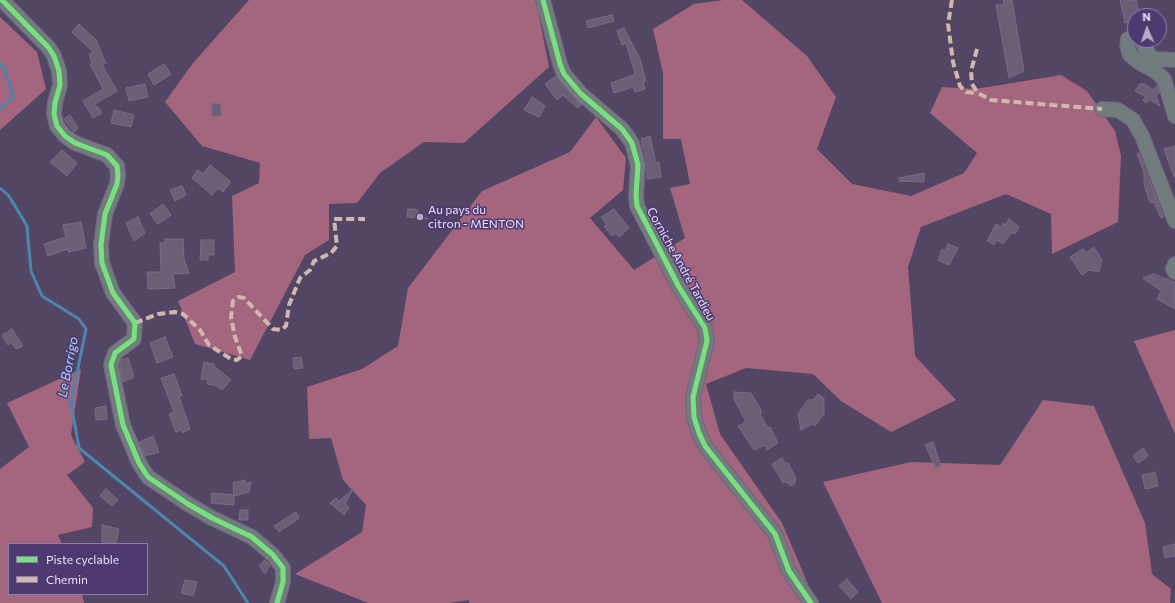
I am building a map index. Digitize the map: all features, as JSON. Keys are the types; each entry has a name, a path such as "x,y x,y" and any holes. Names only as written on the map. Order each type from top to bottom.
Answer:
{"street":[{"path":"2,0 49,48 54,56 59,78 54,114 57,126 70,140 107,156 117,166 117,184 105,214 101,245 102,263 113,293 135,323 134,339 115,353 111,365 123,425 138,463 148,477 188,504 212,518 252,537 273,554 283,568 283,582 277,603"},
{"name":"Corniche André Tardieu","path":"543,0 564,74 580,94 622,129 632,143 638,165 636,195 637,206 679,287 705,328 707,341 693,397 694,416 699,433 705,446 775,534 788,571 811,603"},
{"path":"1128,48 1130,54 1140,63 1155,71 1164,79 1175,116"},
{"path":"1146,48 1150,56 1155,59 1175,60"},
{"path":"1102,109 1118,110 1133,120 1142,136 1175,220"},
{"path":"1175,264 1173,269 1175,272"}],"shaded area":[{"path":"249,0 536,0 549,67 464,143 424,142 380,173 357,203 329,204 329,240 305,255 250,360 195,344 178,301 235,272 232,196 259,183 260,163 202,146 165,102 193,63"},
{"path":"723,0 742,0 807,56 836,97 817,149 852,184 911,196 964,173 977,153 930,113 942,87 976,89 1061,75 1087,91 1115,131 1121,156 1118,222 1052,254 1051,214 1006,194 921,227 908,267 915,356 956,400 891,432 841,401 813,374 746,368 706,384 720,434 782,523 816,603 469,603 469,600 449,603 368,603 295,574 362,532 366,505 343,480 331,438 309,439 307,387 362,369 398,346 408,288 482,191 570,152 596,117 626,158 623,190 590,218 634,270 685,238 670,188 690,184 681,139 663,139 663,73 653,29 694,4"},
{"path":"0,17 37,52 46,89 0,130"},
{"path":"1175,330 1175,434 1134,341"},
{"path":"81,369 71,435 85,462 67,475 93,508 92,527 58,535 62,543 8,543 8,595 82,595 84,603 0,603 0,469 29,447 7,403"},
{"path":"1043,400 1094,406 1145,523 1152,574 1171,589 1170,603 882,603 823,482 911,462 1000,465"}],"building":[{"path":"1004,0 1012,0 1024,71 1009,78 996,5 1003,5"},
{"path":"1120,0 1136,0 1138,8 1127,8 1127,22 1125,23"},
{"path":"612,15 614,21 588,28 586,21"},
{"path":"79,24 96,40 106,64 102,60 104,68 117,91 93,105 98,107 102,113 93,118 83,101 103,89 90,64 92,63 89,54 93,52 72,32"},
{"path":"624,28 640,59 646,81 643,82 645,89 635,92 633,87 614,93 611,83 634,75 635,73 626,43 622,45 617,31"},
{"path":"164,64 171,74 154,85 148,74"},
{"path":"556,76 581,105 578,108 563,95 557,100 545,84"},
{"path":"145,84 148,97 129,101 126,88"},
{"path":"1140,84 1145,84 1153,90 1157,85 1159,93 1156,96 1160,106 1150,100 1146,103 1143,100 1146,97 1135,91"},
{"path":"532,97 545,106 539,117 524,110"},
{"path":"212,103 221,104 221,116 212,116"},
{"path":"114,110 134,115 131,127 111,123"},
{"path":"70,115 78,128 74,132 64,119"},
{"path":"650,136 656,163 659,162 661,177 647,179 647,167 641,139"},
{"path":"1175,146 1175,177 1174,177 1164,149"},
{"path":"62,150 77,163 67,176 50,162"},
{"path":"1139,153 1164,217 1161,218 1154,202 1150,203 1144,184 1144,173 1137,154"},
{"path":"210,165 231,182 223,192 218,188 212,195 192,178 198,170 203,174"},
{"path":"924,173 924,182 899,181 899,178"},
{"path":"182,186 186,195 175,201 170,190"},
{"path":"163,204 171,215 158,224 150,214"},
{"path":"408,209 415,209 428,219 407,217"},
{"path":"614,209 629,228 619,237 616,233 612,236 604,226 607,225 601,217"},
{"path":"138,217 145,233 134,241 126,223"},
{"path":"1009,219 1019,227 1015,234 1012,232 1003,244 997,240 994,245 987,241 996,224 1001,227 1003,223 1006,225"},
{"path":"81,222 86,248 68,252 68,249 48,256 44,244 66,237 63,225"},
{"path":"165,239 183,239 184,259 189,273 173,274 175,288 148,289 147,272 161,272 160,243 165,243"},
{"path":"201,240 214,240 214,255 208,255 208,260 200,260"},
{"path":"948,244 958,248 949,265 938,260 942,249 945,251"},
{"path":"1094,247 1102,260 1099,272 1089,270 1082,275 1070,257 1083,249 1086,253"},
{"path":"1153,274 1175,282 1175,309 1157,299 1161,291 1143,278"},
{"path":"12,329 23,346 16,349 11,343 8,345 2,335"},
{"path":"165,337 173,357 157,363 150,343"},
{"path":"301,357 303,368 294,369 293,358"},
{"path":"128,358 134,377 123,382 120,366 121,360"},
{"path":"204,362 214,364 214,366 231,380 222,390 214,385 207,384 208,380 201,379"},
{"path":"174,374 182,396 179,396 190,429 182,433 181,430 176,432 169,414 174,412 161,378"},
{"path":"734,392 751,393 762,412 760,414 768,428 770,427 778,443 767,450 765,445 754,450 738,426 746,422 734,399"},
{"path":"818,394 824,398 824,414 815,426 813,424 801,430 798,414 808,400 813,400"},
{"path":"106,406 107,419 96,420 95,408"},
{"path":"153,436 159,452 145,456 139,442"},
{"path":"933,442 941,466 936,468 925,445"},
{"path":"1143,448 1148,456 1138,463 1133,456"},
{"path":"782,458 786,464 788,463 796,478 795,483 791,486 786,482 783,483 772,464"},
{"path":"1155,472 1158,486 1145,489 1142,475"},
{"path":"245,480 246,484 251,482 249,492 234,496 233,483"},
{"path":"106,489 118,500 112,506 100,496"},
{"path":"353,489 345,504 349,507 344,515 330,503 336,498 339,501"},
{"path":"212,493 234,495 234,505 211,503"},
{"path":"240,510 248,510 248,520 239,520"},
{"path":"296,512 299,518 279,532 274,526"},
{"path":"102,525 119,529 116,543 102,542"},
{"path":"1175,544 1175,556 1165,558 1163,547"},
{"path":"265,560 270,565 265,574 259,566"},
{"path":"847,579 858,592 851,599 839,586"},
{"path":"185,580 197,582 193,596 181,593"}],"waterway":[{"name":"Le Borrigo","path":"0,64 4,67 13,97 0,109"},
{"name":"Le Borrigo","path":"0,188 9,196 27,226 31,271 42,296 79,319 86,329 71,403 79,448 224,566 248,603"}],"marked path":[{"path":"952,0 948,24 953,62 960,86 966,92 978,93"},
{"path":"977,49 971,71 972,84 978,93 991,100 1102,109"},
{"path":"135,323 158,314 175,312 183,314 200,330 209,345 231,359 237,360 242,356 235,337 231,317 233,301 238,297 244,298 273,329 281,330 286,326 289,305 300,278 310,270 314,261 331,253 337,246 334,219 365,219"}],"cycle path":[{"path":"2,0 49,48 54,56 59,71 60,85 55,103 54,114 57,126 65,136 75,143 107,155 117,166 117,184 105,214 101,245 102,263 113,293 135,323 134,339 115,353 111,365 123,425 139,463 148,477 212,518 252,537 273,555 283,568 283,582 277,603"},
{"path":"543,0 564,74 580,93 622,129 632,143 638,165 636,195 637,206 679,287 705,328 707,341 693,397 694,417 699,433 705,446 775,534 789,571 811,603"}],"place":[{"name":"Au pays du citron - MENTON","path":"420,217"}]}
